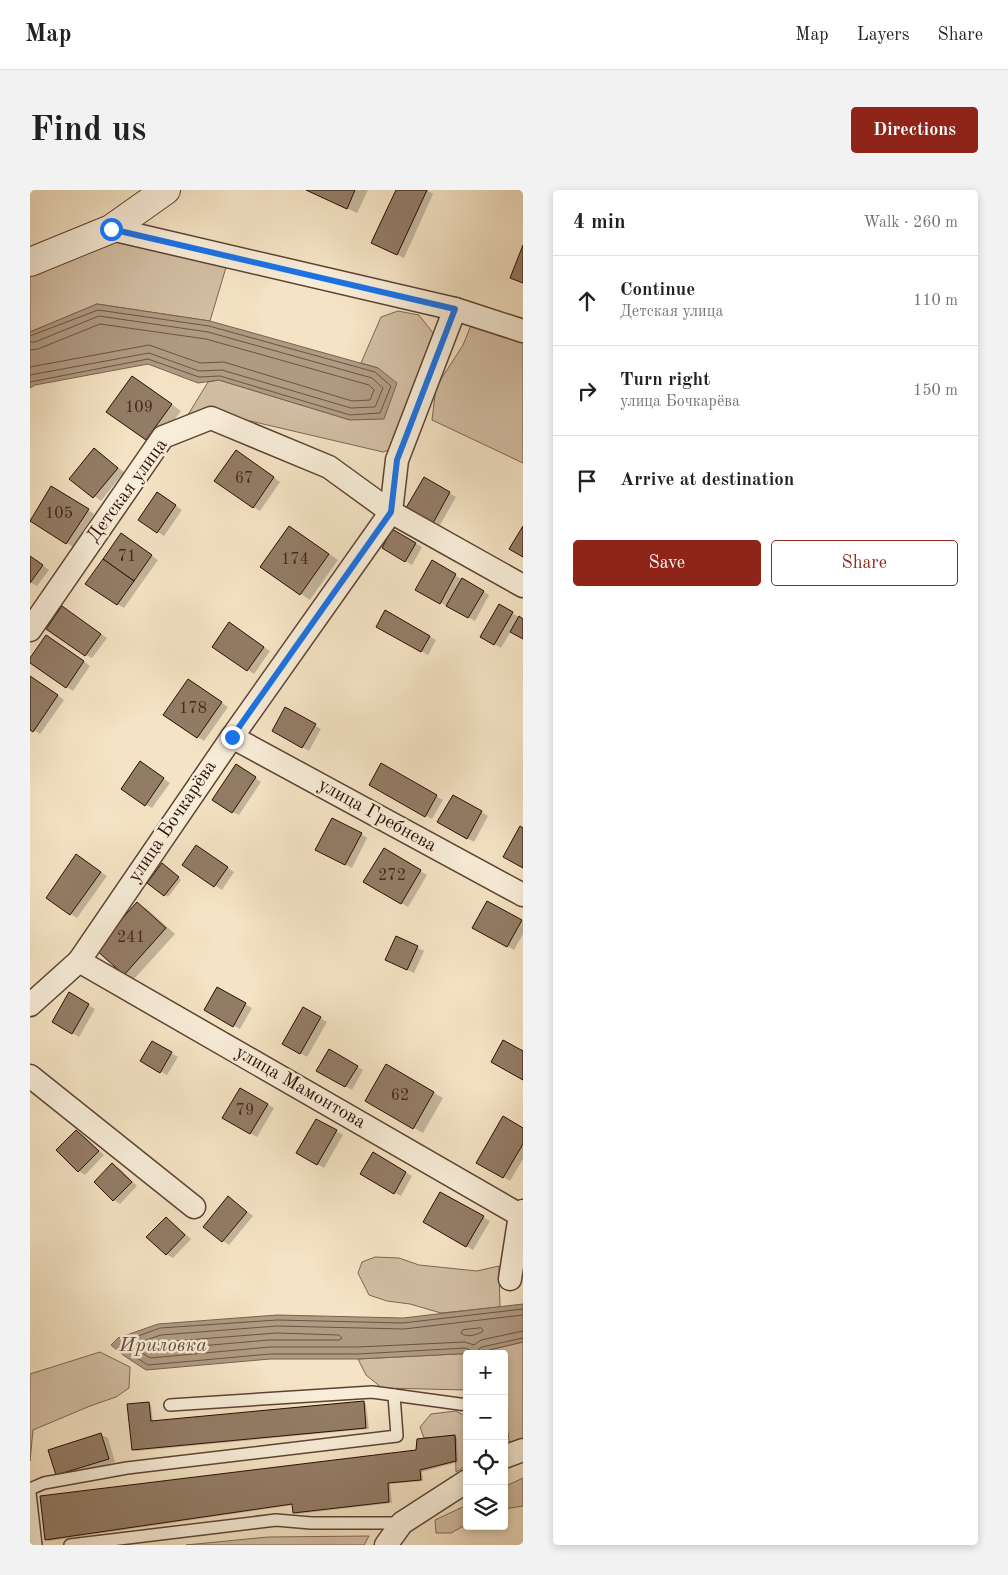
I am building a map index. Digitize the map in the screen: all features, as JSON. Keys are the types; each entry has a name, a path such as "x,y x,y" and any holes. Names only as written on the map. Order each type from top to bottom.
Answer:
{"street":[{"path":"30,262 111,229 166,190"},
{"path":"111,229 455,309 523,331"},
{"name":"улица Бочкарёва","path":"30,1005 79,961 232,737 391,512 397,460 455,309"},
{"name":"Детская улица","path":"30,630 162,437 211,418 329,467 391,512 523,586"},
{"name":"улица Гребнева","path":"232,737 523,896"},
{"name":"улица Мамонтова","path":"79,961 522,1213"},
{"path":"30,1076 194,1208"},
{"path":"510,1279 522,1213"},
{"path":"508,1456 523,1450"},
{"path":"386,1545 402,1523 463,1484"}],"lane":[{"path":"170,1405 372,1392 463,1404"},
{"path":"36,1545 30,1491 44,1483 127,1468 397,1436 394,1395"},
{"path":"70,1545 276,1520 311,1523 402,1523"}],"shaded area":[{"path":"116,237 227,264 210,321 97,304 30,332 30,272"},
{"path":"398,311 419,315 437,338 395,448 383,452 216,413 186,418 208,382 219,380 350,420 378,368 361,363 381,317"},
{"path":"472,323 523,340 523,463 432,420 436,387 463,345"},
{"path":"375,1257 399,1258 419,1265 477,1271 499,1266 500,1307 441,1313 369,1295 358,1273 362,1262"},
{"path":"523,1342 523,1440 510,1446 508,1433 508,1350 490,1350"},
{"path":"100,1352 130,1367 129,1388 116,1397 33,1430 30,1461 30,1374"},
{"path":"463,1354 463,1390 382,1388 366,1375 358,1359"},
{"path":"456,1411 463,1415 463,1468 456,1472 455,1436 424,1438 420,1427 431,1414"},
{"path":"523,1478 523,1506 508,1508 508,1485"},
{"path":"463,1507 463,1526 451,1533 436,1533 435,1520"},
{"path":"369,1536 364,1545 186,1545 268,1537"}],"water":[{"path":"97,304 210,321 378,368 397,383 384,419 350,420 219,380 198,383 148,364 35,385 30,388 30,332"},
{"name":"Ириловка","path":"523,1304 523,1342 490,1350 463,1350 463,1354 358,1359 270,1359 146,1370 111,1345 118,1338 158,1324 277,1315 403,1318"}],"building":[{"path":"306,190 355,190 347,209"},
{"path":"396,190 427,190 397,255 371,243"},
{"path":"523,245 523,283 510,278"},
{"path":"132,376 172,404 146,440 106,412"},
{"path":"94,448 118,468 93,498 69,479"},
{"path":"236,450 274,477 253,508 214,481"},
{"path":"424,477 450,492 433,523 406,508"},
{"path":"51,486 89,509 66,544 30,521"},
{"path":"157,492 176,505 157,533 138,520"},
{"path":"289,526 329,554 300,595 260,567"},
{"path":"523,526 523,557 509,549"},
{"path":"392,529 416,543 405,562 382,548"},
{"path":"121,533 152,555 134,581 103,559"},
{"path":"30,556 43,565 30,583"},
{"path":"103,559 134,581 117,605 85,584"},
{"path":"432,560 456,574 440,604 415,590"},
{"path":"462,578 484,591 468,618 446,606"},
{"path":"499,604 513,612 494,645 480,637"},
{"path":"62,606 101,634 85,656 46,629"},
{"path":"385,610 430,636 421,652 376,627"},
{"path":"519,616 523,619 523,639 510,632"},
{"path":"229,622 264,647 247,671 212,647"},
{"path":"46,635 84,661 66,688 30,663 30,658"},
{"path":"30,676 58,695 33,732 30,730"},
{"path":"188,679 222,702 197,738 163,715"},
{"path":"285,707 316,724 302,748 272,731"},
{"path":"140,761 164,778 145,806 121,789"},
{"path":"381,763 437,795 425,817 369,785"},
{"path":"236,764 256,777 232,813 212,800"},
{"path":"453,795 482,811 467,839 437,822"},
{"path":"332,818 362,833 345,865 315,850"},
{"path":"520,826 523,828 523,868 503,857"},
{"path":"196,845 228,867 214,887 182,865"},
{"path":"384,848 421,870 401,904 363,882"},
{"path":"76,854 101,872 70,915 46,898"},
{"path":"162,863 179,877 164,896 147,883"},
{"path":"487,901 522,920 507,947 472,928"},
{"path":"137,902 166,928 124,975 95,949"},
{"path":"396,936 418,946 407,970 385,960"},
{"path":"217,987 246,1003 233,1027 204,1010"},
{"path":"69,992 89,1004 72,1034 52,1022"},
{"path":"303,1007 321,1017 300,1054 282,1044"},
{"path":"503,1040 523,1051 523,1080 491,1062"},
{"path":"152,1041 172,1052 160,1073 140,1061"},
{"path":"329,1049 358,1066 345,1087 316,1071"},
{"path":"386,1064 434,1092 413,1129 365,1101"},
{"path":"240,1088 268,1104 250,1134 222,1118"},
{"path":"503,1116 523,1128 523,1144 503,1178 476,1163"},
{"path":"316,1119 337,1130 317,1165 296,1153"},
{"path":"76,1130 99,1151 78,1172 56,1150"},
{"path":"373,1152 406,1172 394,1194 360,1174"},
{"path":"112,1163 132,1182 113,1201 94,1182"},
{"path":"440,1192 484,1216 466,1247 423,1222"},
{"path":"228,1196 247,1212 222,1242 203,1227"},
{"path":"166,1217 185,1235 166,1255 146,1237"},
{"path":"364,1401 366,1428 132,1450 127,1404 149,1402 151,1421"},
{"path":"101,1433 109,1459 56,1475 48,1450"},
{"path":"455,1435 456,1461 420,1470 421,1480 388,1483 389,1502 293,1513 292,1504 45,1540 40,1496 416,1450 417,1439"}],"route":[{"path":"111,229 455,309 397,460 391,512 232,737"}]}
